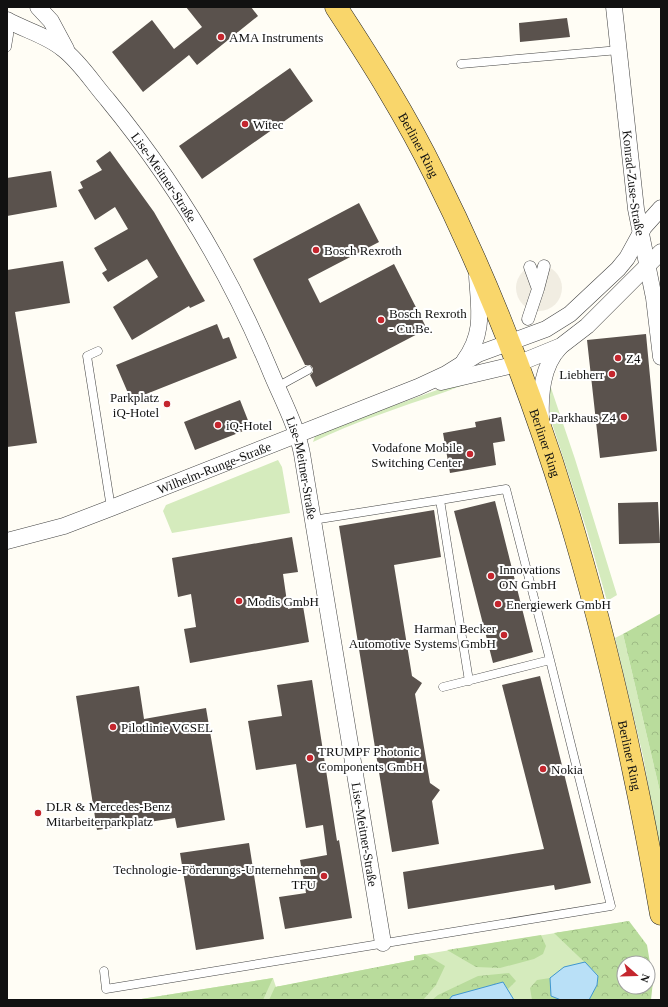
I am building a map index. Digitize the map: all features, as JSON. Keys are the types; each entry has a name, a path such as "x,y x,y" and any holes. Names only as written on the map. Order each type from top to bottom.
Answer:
{"main road":[{"name":"Berliner Ring","path":"336,7 384,81 415,136 449,202 509,343 542,433 574,526 606,646 636,778 661,914"}],"street":[{"name":"Konrad-Zuse-Straße","path":"614,7 636,209 654,298 661,357"},
{"name":"Lise-Meitner-Straße","path":"38,8 51,21 67,52 138,139 187,209 232,287 277,387 296,435 303,458 383,943"},
{"name":"Lise-Meitner-Straße","path":"8,18 51,41 67,52"},
{"name":"Wilhelm-Runge-Straße","path":"7,541 64,526 418,387 478,354 552,326 577,309 618,269 627,258 640,234 661,208"},
{"path":"542,433 542,386 548,365 561,346 584,328 661,252"},
{"name":"Wilhelm-Runge-Straße","path":"461,364 472,349 479,331 476,263"},
{"path":"528,319 544,266"},
{"path":"530,267 538,289"},
{"name":"Wilhelm-Runge-Straße","path":"418,387 517,364 561,346"}],"lane":[{"path":"7,48 9,35 8,18"},
{"path":"461,64 619,50"},
{"path":"98,352 87,356 111,508"},
{"path":"277,387 308,370"},
{"path":"104,971 106,989 611,906 506,489 313,520"},
{"path":"440,500 469,681"},
{"path":"443,687 550,660"}],"green space":[{"path":"492,374 492,379 480,380 395,409 361,421 313,442 315,436 329,429 468,379"},
{"path":"550,385 575,459 617,595 607,601 587,531 550,417"},
{"path":"278,460 282,467 290,513 172,533 163,511 166,505"},
{"path":"661,613 661,796 623,634"},
{"path":"623,634 661,796 661,857 643,756 615,638"},
{"path":"629,921 633,955 616,955 616,995 633,995 639,1000 135,1000 273,978 276,987 414,960 414,956"},
{"path":"629,921 647,945 649,955 616,955 616,995 652,995 651,1000 589,1000 597,985 598,975 554,933"},
{"path":"541,935 546,946 543,954 534,959 500,968 476,967 447,950"},
{"path":"425,954 445,966 436,985 423,1000 269,1000 275,987 414,960 414,956"},
{"path":"509,973 516,981 508,989 503,982 453,996 449,1000 432,1000 438,995 478,976"},
{"path":"273,978 263,1000 135,1000"},
{"path":"550,978 551,996 561,1000 532,1000 530,988 537,980"}],"shaded area":[{"path":"539,265 552,269 558,275 562,288 558,301 552,307 539,311 526,307 520,301 516,288 520,275 526,269"}],"water":[{"path":"585,962 598,976 597,985 589,1000 561,1000 551,996 550,978 564,967"},
{"path":"503,982 514,1000 449,1000 452,996"}],"building":[{"path":"186,7 251,7 258,16 197,65 189,55 143,92 112,52 152,20 174,49 202,27"},
{"path":"567,18 570,37 520,42 519,23"},
{"name":"Witec","path":"290,68 313,101 202,179 179,146"},
{"path":"110,151 154,212 205,301 190,308 189,306 132,340 113,307 158,277 147,259 108,282 102,273 107,270 94,248 128,229 115,207 95,220 78,190 83,188 80,182 102,170 96,161"},
{"path":"51,171 57,207 7,216 7,178"},
{"path":"359,203 379,242 308,279 320,303 394,264 427,329 316,387 310,375 313,372 313,368 310,365 305,365 253,259"},
{"path":"63,261 70,303 15,312 37,443 7,447 7,270"},
{"path":"217,324 223,339 229,337 237,358 131,400 116,365"},
{"name":"Parkhaus Z4","path":"646,334 657,451 600,458 587,340"},
{"name":"iQ-Hotel","path":"240,400 251,428 195,450 184,422"},
{"name":"Vodafone Mobile Switching Center","path":"501,417 505,441 493,443 496,465 450,473 443,433 476,427 475,422"},
{"path":"495,501 533,652 493,663 454,511"},
{"path":"658,502 660,543 619,544 618,503"},
{"path":"434,510 441,557 394,565 412,676 422,683 415,694 430,783 440,790 432,801 439,844 392,852 339,526"},
{"name":"Modis GmbH","path":"292,537 298,572 283,574 288,609 303,606 309,642 190,663 184,629 196,627 191,594 178,597 172,558"},
{"name":"Nokia","path":"540,676 591,883 555,890 554,885 408,909 403,872 544,849 502,685"},
{"path":"312,680 337,841 339,840 352,918 285,929 279,897 306,893 300,860 327,855 323,825 306,828 296,764 256,770 248,721 282,716 277,685"},
{"path":"139,686 144,719 206,708 225,820 177,828 175,818 97,830 76,696"},
{"path":"249,843 264,939 196,950 180,853"}],"place":[{"name":"AMA Instruments","path":"221,37"},
{"name":"Witec","path":"245,124"},
{"name":"Bosch Rexroth","path":"316,250"},
{"name":"Bosch Rexroth - Cu.Be.","path":"381,320"},
{"name":"Z4","path":"618,358"},
{"name":"Liebherr","path":"612,374"},
{"name":"Parkplatz iQ-Hotel","path":"167,404"},
{"name":"Parkhaus Z4","path":"624,417"},
{"name":"iQ-Hotel","path":"218,425"},
{"name":"Vodafone Mobile Switching Center","path":"470,454"},
{"name":"Innovations ON GmbH","path":"491,576"},
{"name":"Modis GmbH","path":"239,601"},
{"name":"Energiewerk GmbH","path":"498,604"},
{"name":"Harman Becker Automotive Systems GmbH","path":"504,635"},
{"name":"Pilotlinie VCSEL","path":"113,727"},
{"name":"TRUMPF Photonic Components GmbH","path":"310,758"},
{"name":"Nokia","path":"543,769"},
{"name":"DLR & Mercedes-Benz Mitarbeiterparkplatz","path":"38,813"},
{"name":"Technologie-Förderungs-Unternehmen TFU","path":"324,876"}]}
